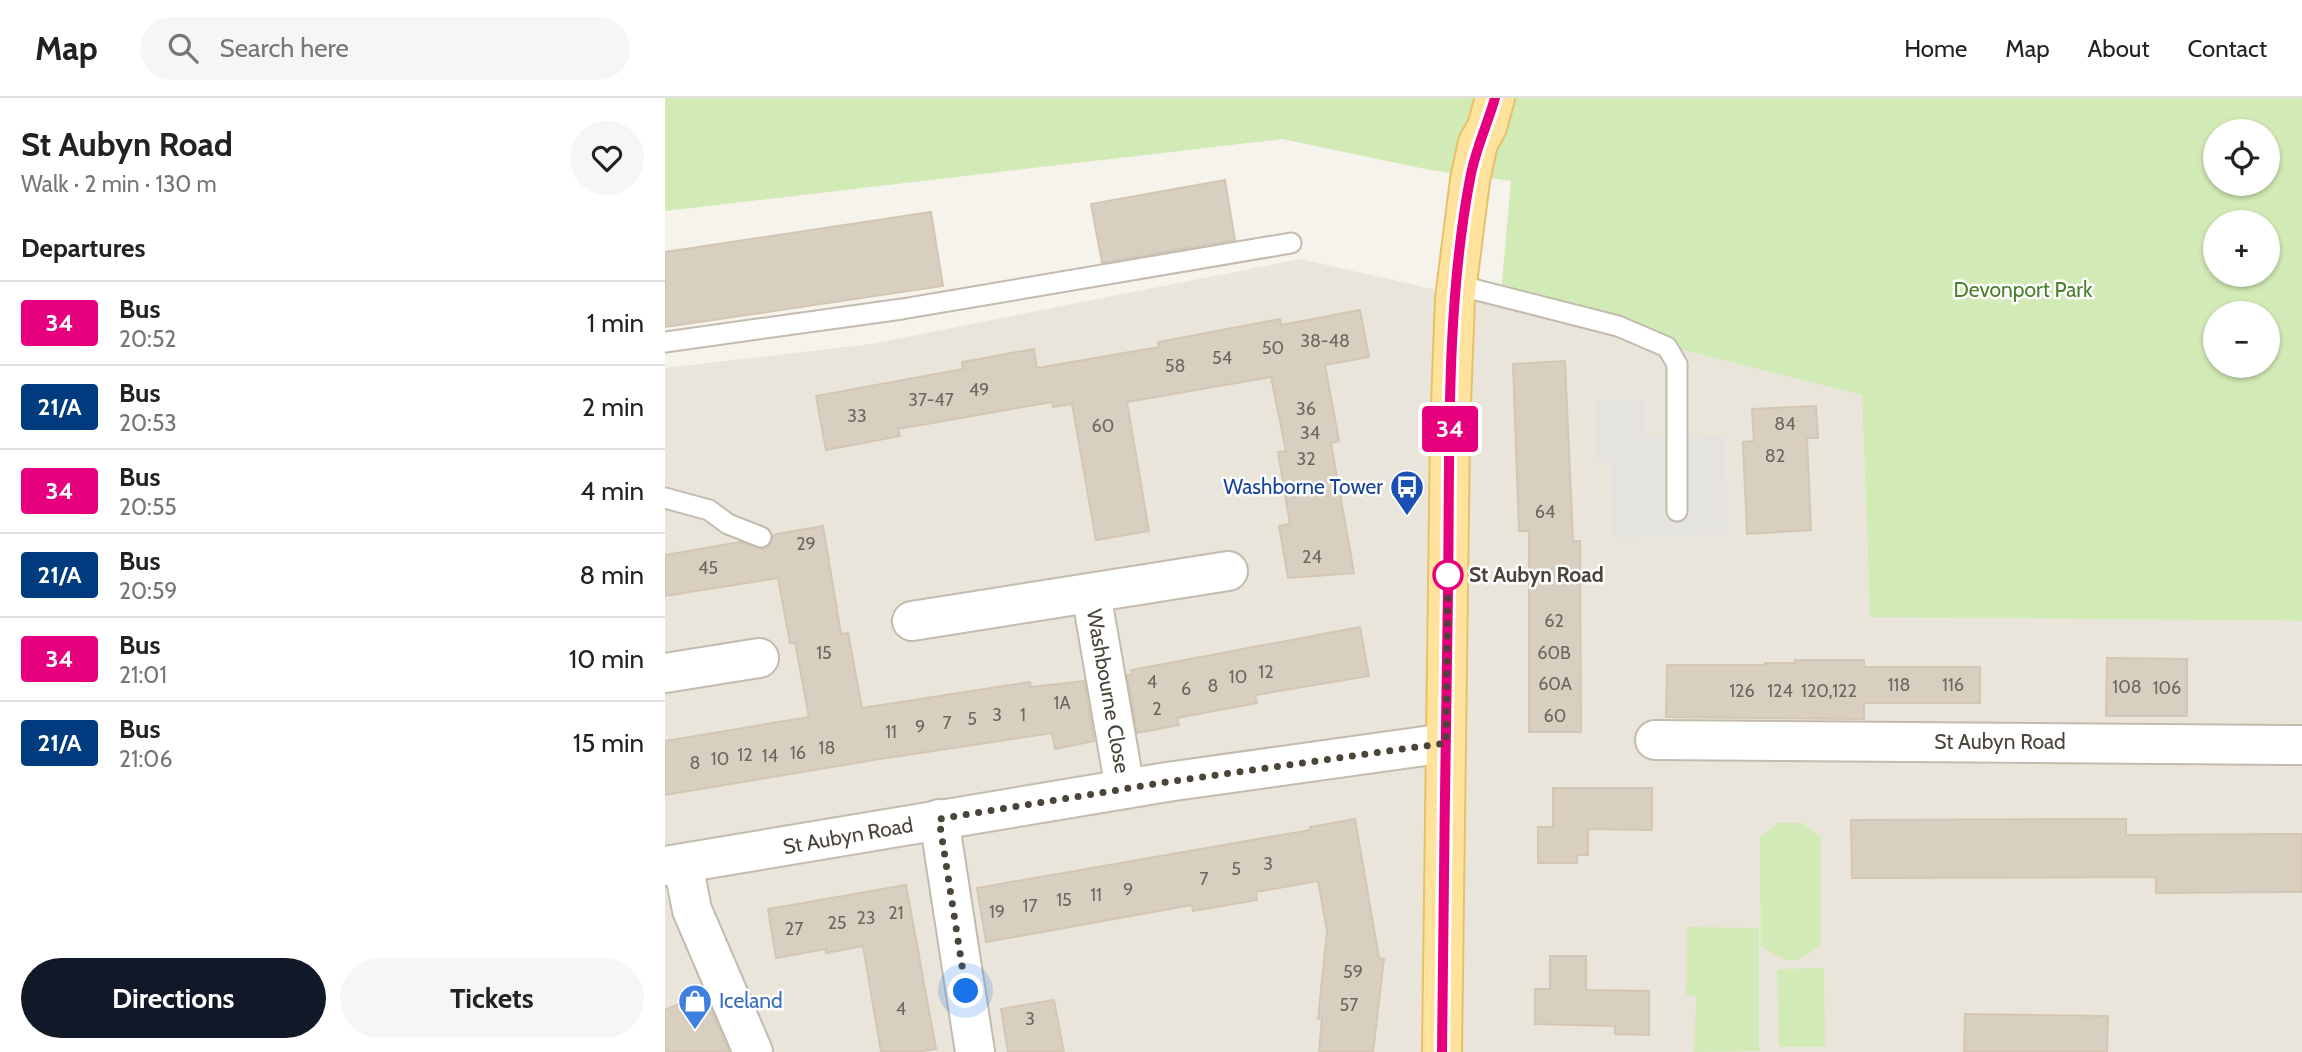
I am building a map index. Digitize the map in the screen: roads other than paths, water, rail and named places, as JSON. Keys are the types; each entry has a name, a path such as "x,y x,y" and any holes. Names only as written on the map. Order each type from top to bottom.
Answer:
{"main road":[{"path":"1442,1052 1450,430 1457,285 1470,180 1478,143 1487,127 1495,98"}],"street":[{"name":"Washbourne Close","path":"912,621 1228,571"},
{"name":"Washbourne Close","path":"1091,593 1125,789"},
{"path":"665,673 759,658"},
{"name":"St Aubyn Road","path":"1655,740 2302,745"},
{"name":"St Aubyn Road","path":"674,865 1125,789 1446,743"},
{"path":"939,819 975,1052"},
{"path":"674,865 753,1052"}],"lane":[{"path":"665,342 902,309 1291,243"},
{"path":"1457,285 1618,326 1667,347 1677,364 1677,511"},
{"path":"665,498 709,510 727,524 761,537"}],"place":[{"name":"Washborne Tower","path":"1407,517"},
{"name":"St Aubyn Road","path":"1448,575"},
{"name":"Iceland","path":"695,1031"}],"park label":[{"name":"Devonport Park","path":"2023,290"}]}
